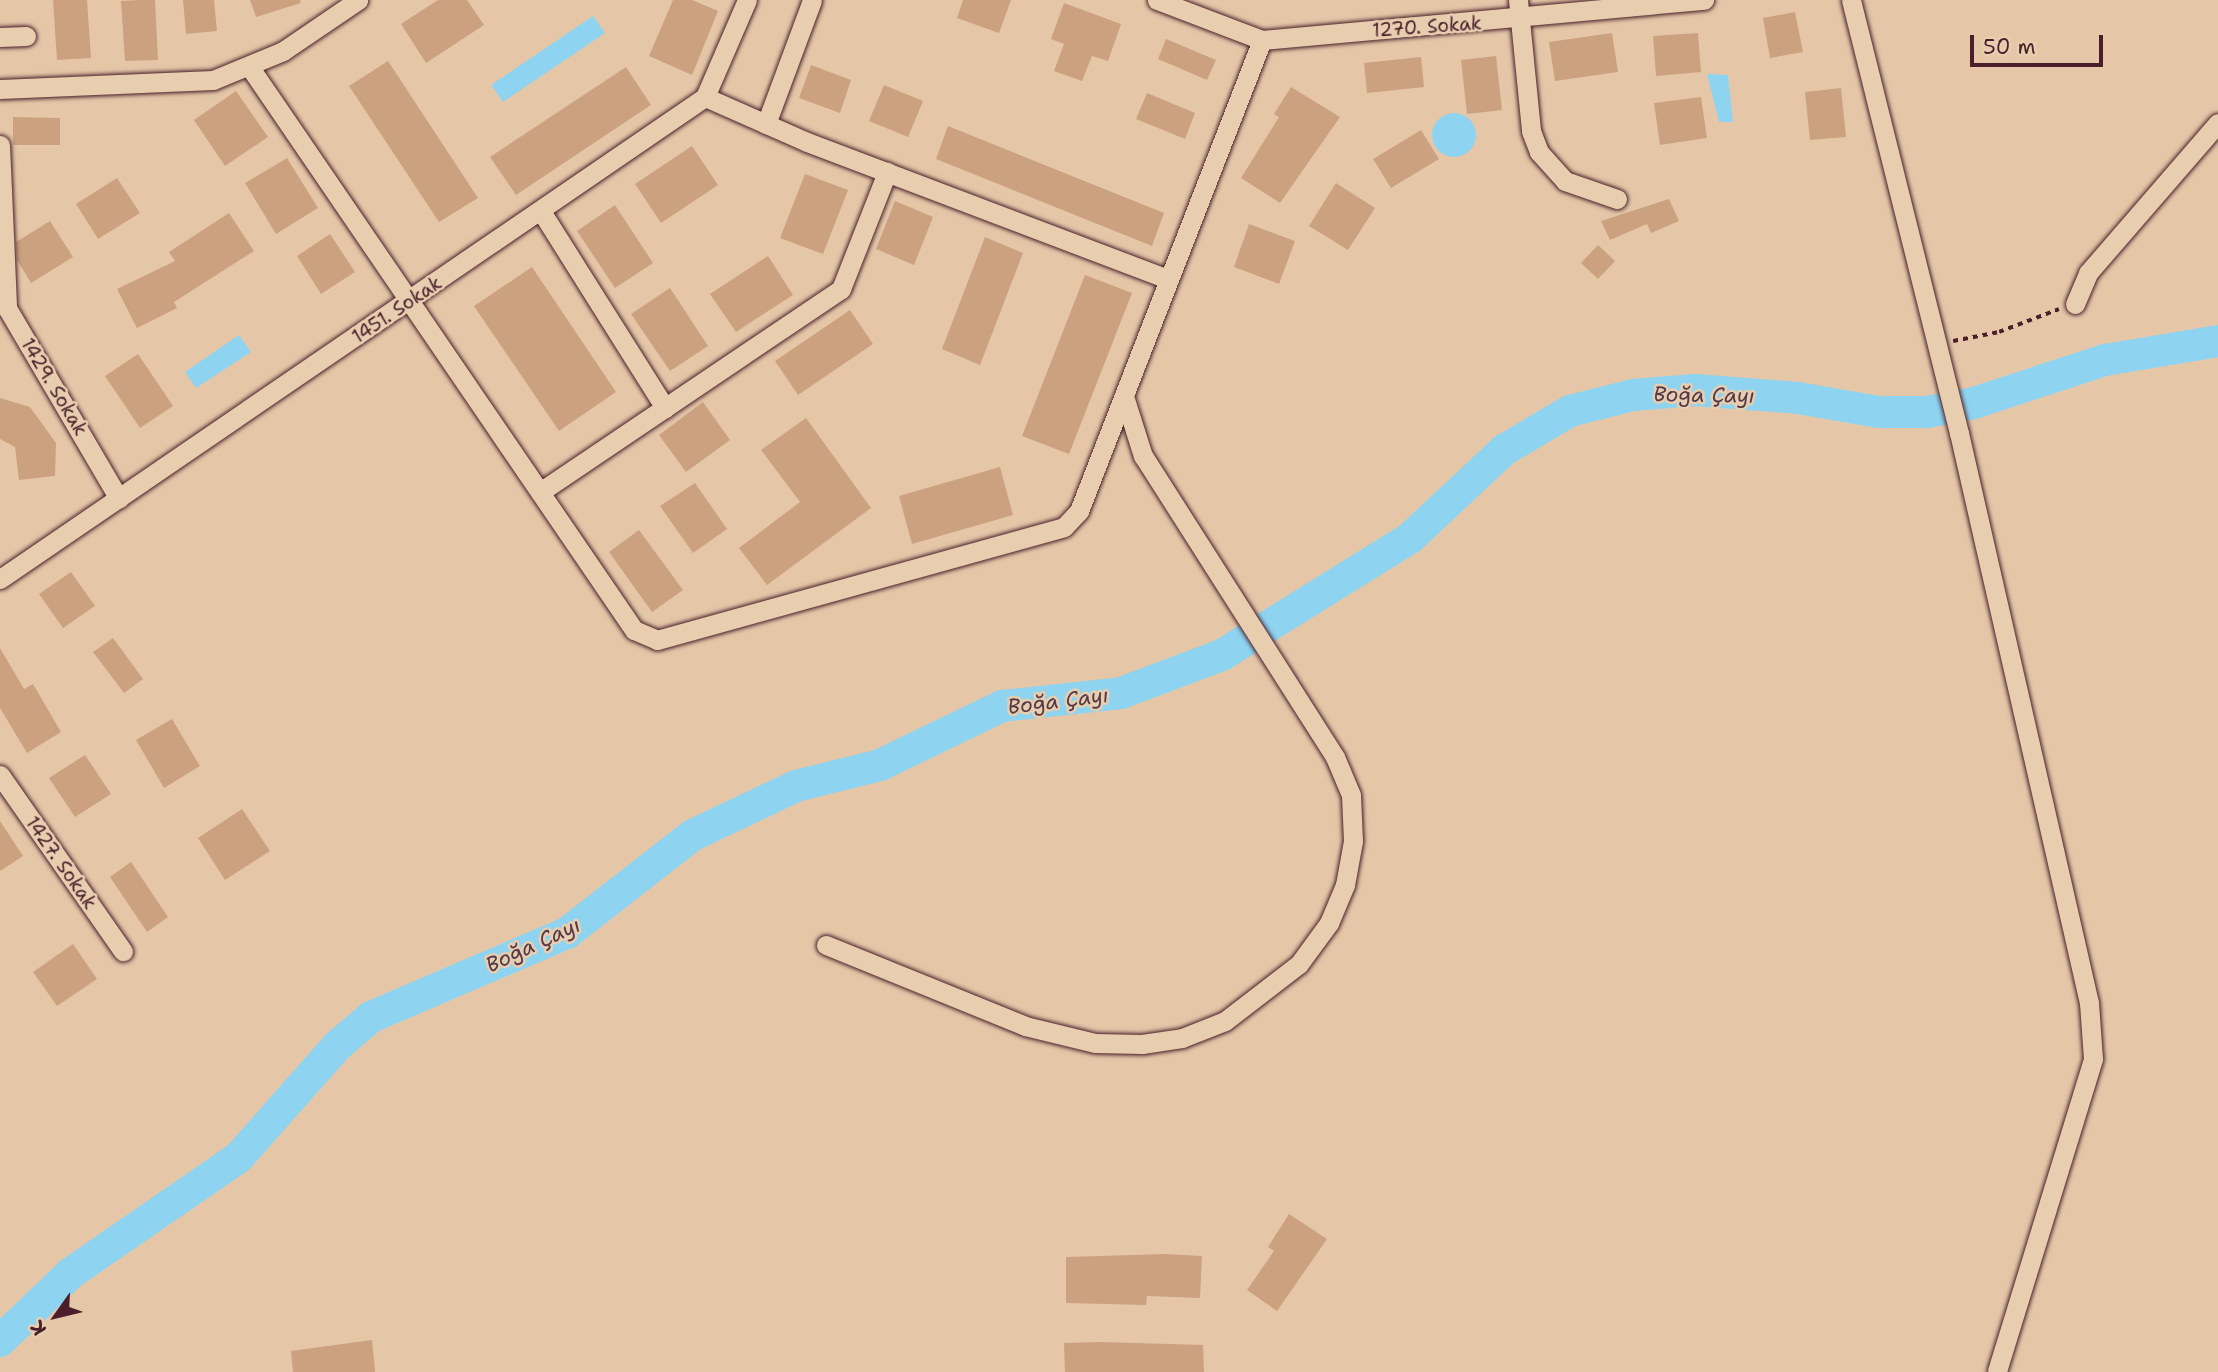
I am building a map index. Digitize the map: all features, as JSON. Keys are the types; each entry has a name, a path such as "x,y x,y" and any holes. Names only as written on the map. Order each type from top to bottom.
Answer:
{"street":[{"path":"0,89 213,80 283,51 358,0"},
{"path":"747,0 705,97 887,172 1168,279"},
{"path":"766,124 812,0"},
{"name":"1270. Sokak","path":"1157,0 1262,40 1518,20 1704,0"},
{"path":"1518,0 1531,131 1539,152 1565,181 1617,199"},
{"path":"1851,0 1959,433 2089,1003 2093,1059 1997,1372"},
{"path":"0,37 26,36"},
{"path":"249,66 634,630 657,640 1064,527 1079,511 1262,40"},
{"name":"1451. Sokak","path":"0,579 411,302 705,97"},
{"path":"2075,304 2088,273 2218,123"},
{"name":"1429. Sokak","path":"0,145 7,308 119,499"},
{"path":"540,492 841,289 887,172"},
{"path":"541,211 665,408"},
{"path":"825,945 1025,1026 1095,1043 1182,1038 1226,1021 1299,964 1329,923 1345,885 1353,841 1351,795 1335,757 1143,456 1124,395"},
{"name":"1427. Sokak","path":"0,775 123,951"}],"path":[{"path":"1937,344 1999,332 2075,304"}],"water":[{"path":"593,16 605,33 503,102 491,85"},
{"path":"1707,74 1728,75 1733,122 1719,122"},
{"path":"1454,113 1463,114 1470,119 1475,126 1475,144 1470,151 1463,156 1454,157 1445,156 1438,151 1433,144 1432,135 1433,126 1438,119 1445,114"},
{"path":"239,335 251,352 196,388 185,372"}],"building":[{"path":"53,0 87,0 91,58 57,60"},
{"path":"155,0 158,60 125,61 121,1"},
{"path":"183,0 214,0 217,31 186,34"},
{"path":"250,0 300,0 301,3 256,17"},
{"path":"438,0 467,0 484,25 426,63 401,24"},
{"path":"673,0 692,0 718,11 692,75 649,56"},
{"path":"963,0 1011,0 999,33 957,18"},
{"path":"1064,3 1121,24 1108,61 1092,56 1082,81 1054,71 1064,44 1051,39"},
{"path":"1795,12 1803,52 1770,58 1763,18"},
{"path":"1612,33 1618,72 1555,81 1549,42"},
{"path":"1698,33 1701,72 1656,76 1653,36"},
{"path":"1166,39 1216,60 1207,80 1158,59"},
{"path":"1496,56 1502,110 1467,114 1461,60"},
{"path":"1421,57 1424,87 1367,93 1364,63"},
{"path":"388,61 478,198 439,222 349,86"},
{"path":"811,65 851,80 840,113 799,98"},
{"path":"626,67 651,105 516,195 490,157"},
{"path":"884,85 923,101 908,137 869,121"},
{"path":"1291,87 1340,117 1280,203 1241,178 1279,117 1274,114"},
{"path":"1841,88 1846,137 1810,140 1805,92"},
{"path":"236,91 268,137 225,166 194,120"},
{"path":"1147,93 1195,113 1185,139 1136,119"},
{"path":"1701,97 1707,138 1660,145 1654,103"},
{"path":"13,117 60,118 60,145 13,145"},
{"path":"948,126 1164,213 1152,246 936,159"},
{"path":"1421,130 1439,159 1391,188 1373,159"},
{"path":"692,146 718,185 661,223 635,184"},
{"path":"287,158 318,208 276,234 245,183"},
{"path":"805,174 848,190 823,254 780,238"},
{"path":"117,178 140,213 98,239 76,204"},
{"path":"1336,183 1375,208 1348,250 1309,226"},
{"path":"1669,199 1679,221 1651,233 1647,224 1610,240 1601,221"},
{"path":"895,201 933,217 914,265 876,249"},
{"path":"615,205 653,263 615,288 577,231"},
{"path":"229,213 254,251 174,302 177,308 137,328 117,289 175,261 169,252"},
{"path":"50,221 73,257 31,283 17,260 16,242"},
{"path":"1249,224 1295,241 1279,284 1234,267"},
{"path":"330,234 355,272 321,294 297,256"},
{"path":"985,237 1023,253 980,365 942,349"},
{"path":"1598,245 1615,261 1598,279 1581,263"},
{"path":"768,256 793,295 736,332 710,294"},
{"path":"532,267 616,392 559,431 474,306"},
{"path":"1085,275 1132,293 1069,454 1022,436"},
{"path":"670,288 708,346 670,371 631,314"},
{"path":"850,310 873,344 798,395 775,361"},
{"path":"138,354 173,406 140,428 105,376"},
{"path":"0,398 30,407 56,443 55,476 19,480 15,447 0,439"},
{"path":"703,402 730,440 686,472 659,435"},
{"path":"806,418 871,508 767,585 739,548 800,502 761,450"},
{"path":"1000,467 1013,515 912,544 899,496"},
{"path":"695,483 727,529 693,553 660,506"},
{"path":"639,530 683,590 652,612 609,552"},
{"path":"71,572 95,606 63,628 39,594"},
{"path":"113,638 143,679 124,693 93,652"},
{"path":"0,648 24,689 33,684 61,732 27,753 0,708"},
{"path":"172,719 200,766 164,788 136,740"},
{"path":"85,755 111,794 75,817 49,778"},
{"path":"242,809 270,851 225,880 198,838"},
{"path":"0,821 23,856 0,871"},
{"path":"131,862 168,917 147,932 110,877"},
{"path":"73,944 97,979 57,1006 33,972"},
{"path":"1289,1214 1327,1239 1277,1311 1247,1290 1274,1251 1268,1247"},
{"path":"1165,1254 1202,1256 1200,1298 1147,1296 1146,1305 1066,1303 1066,1257"},
{"path":"372,1340 375,1372 293,1372 291,1351"},
{"path":"1064,1343 1203,1345 1204,1372 1065,1372"}],"waterway":[{"name":"Boğa Çayı","path":"0,1341 71,1273 238,1158 337,1046 371,1017 567,933 693,835 796,786 880,765 1002,706 1121,693 1222,655 1410,538 1504,450 1570,411 1633,395 1695,390 1798,398 1879,412 1927,412 1974,403 2105,360 2218,341"}]}
